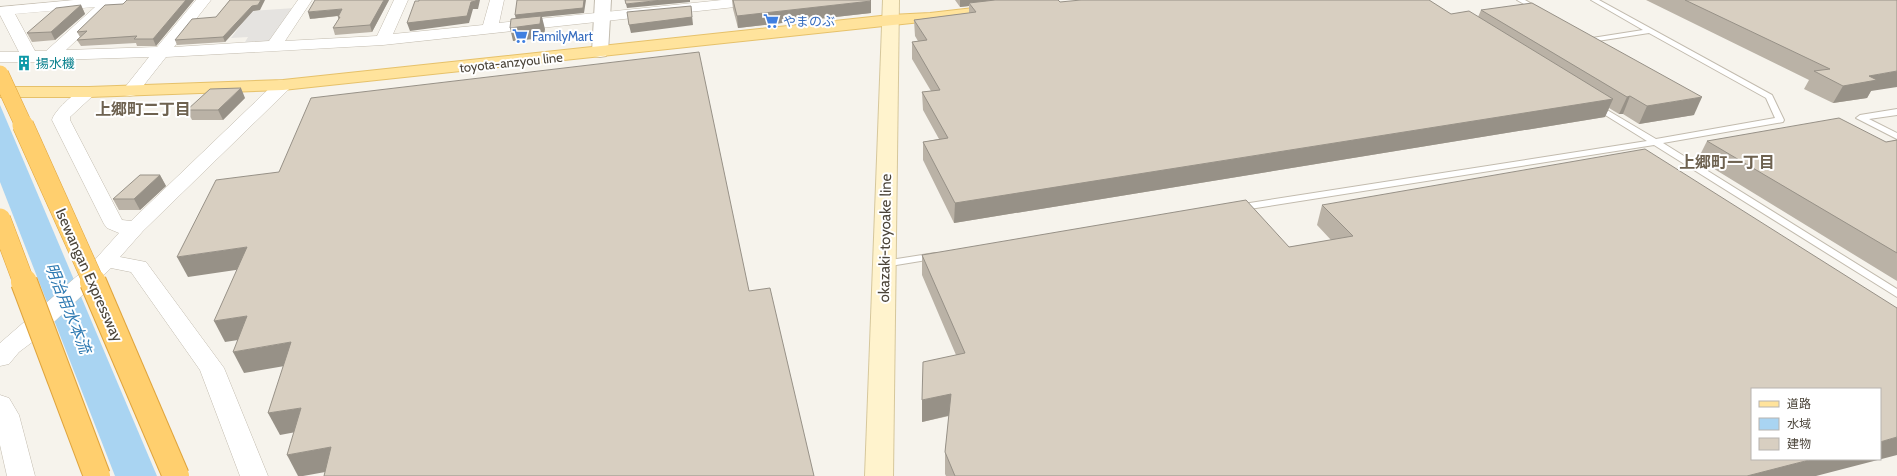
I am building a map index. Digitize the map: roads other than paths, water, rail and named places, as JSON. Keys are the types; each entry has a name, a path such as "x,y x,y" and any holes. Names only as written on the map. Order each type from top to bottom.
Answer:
{"highway":[{"name":"Isewangan Expressway","path":"0,74 80,252 176,476"},
{"path":"0,218 97,476"}],"main road":[{"name":"toyota-anzyou line","path":"0,92 130,91 283,84 600,52 891,10 930,18 1007,6"},
{"name":"okazaki-toyoake line","path":"879,476 891,10"}],"street":[{"path":"130,91 204,0"},
{"path":"274,45 305,0"},
{"path":"383,40 401,0"},
{"path":"490,28 497,0"},
{"path":"600,52 602,0"},
{"path":"0,57 162,52 383,40 602,17 699,3 763,0"},
{"path":"49,56 116,1"},
{"path":"30,57 3,11 116,1"},
{"path":"2,353 27,334 103,264 136,227 283,84"},
{"path":"89,92 62,115 62,120 114,224 121,227 136,227"},
{"path":"103,264 138,267 212,368 254,476"},
{"path":"0,404 6,416 22,476"}],"lane":[{"path":"1520,0 1546,14"},
{"path":"1230,209 1655,142 1780,120 1769,97 1594,0"},
{"path":"1578,32 1591,40 1650,31"},
{"path":"1587,100 1897,294"},
{"path":"1897,112 1860,118 1897,136"},
{"path":"884,264 947,254"}],"water":[{"name":"明治用水本流","path":"0,105 157,476 115,476 0,182"}],"place":[{"name":"やまのぶ","path":"771,21"},
{"name":"FamilyMart","path":"520,36"},
{"name":"揚水機","path":"24,63"}],"district":[{"name":"上郷町二丁目","path":"143,109"},
{"name":"上郷町一丁目","path":"1727,162"}]}
